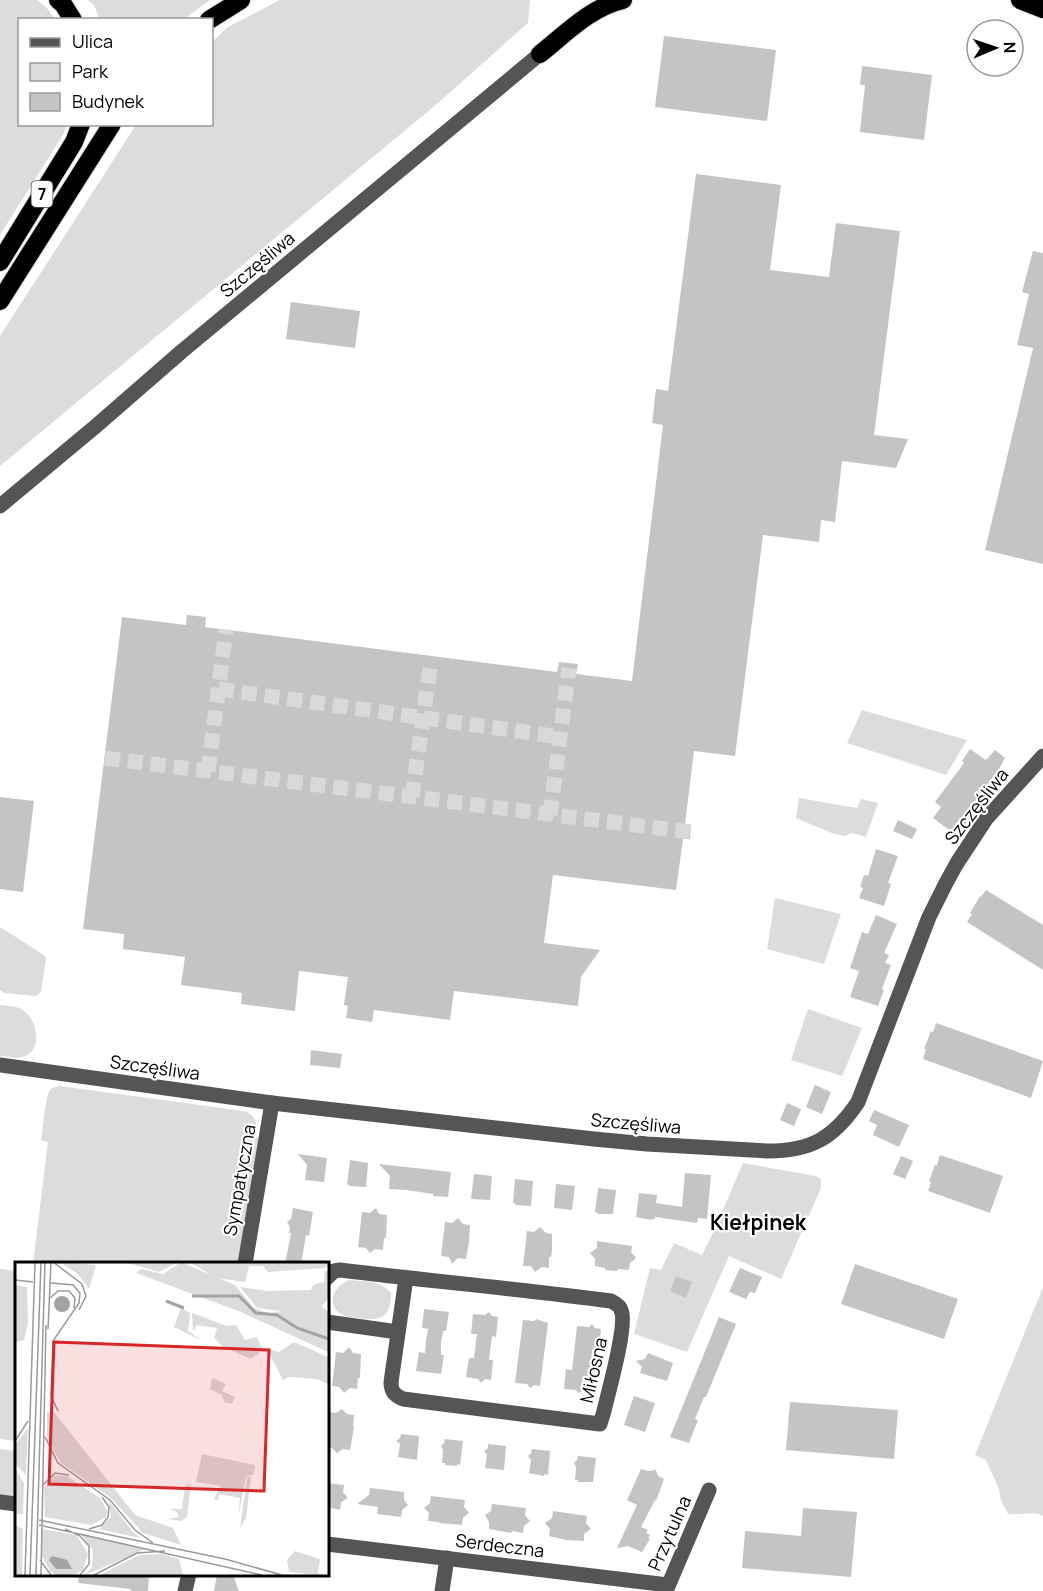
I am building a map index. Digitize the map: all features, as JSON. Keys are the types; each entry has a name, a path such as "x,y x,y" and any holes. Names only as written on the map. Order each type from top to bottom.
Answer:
{"highway":[{"path":"58,0 72,18"},
{"path":"212,18 241,0"},
{"path":"540,54 586,17 623,0"},
{"path":"1020,0 1043,9"},
{"name":"7","path":"0,262 68,153 80,126"},
{"path":"0,301 111,126"}],"street":[{"name":"Szczęśliwa","path":"0,506 181,352 540,54"},
{"name":"Szczęśliwa","path":"0,1065 272,1103 647,1144 784,1151 798,1149 822,1139 846,1120 858,1102 929,917 957,863 986,819 1043,756"},
{"name":"Sympatyczna","path":"245,1262 272,1103"},
{"name":"Miłosna","path":"328,1277 334,1271 340,1270 611,1301 622,1311 623,1327 600,1424 403,1399 396,1396 391,1382 406,1278"},
{"path":"328,1322 398,1332"},
{"name":"Przytulna","path":"667,1588 709,1490"},
{"path":"0,1502 15,1504"},
{"name":"Serdeczna","path":"328,1544 667,1588"},
{"path":"442,1591 447,1558"},
{"path":"185,1591 189,1576"}],"green space":[{"path":"0,0 37,0 54,18 18,18 18,126 66,126 64,133 0,235"},
{"path":"88,0 210,0 185,18 99,18 94,5"},
{"path":"280,0 530,0 528,23 437,104 0,466 0,336 135,126 213,126 213,41 228,27"},
{"path":"862,710 967,740 946,775 847,743"},
{"path":"799,798 857,808 861,799 878,803 866,837 852,833 845,836 834,834 796,818"},
{"path":"775,898 841,914 824,964 767,949"},
{"path":"0,927 46,958 41,992 36,996 4,993 0,990"},
{"path":"0,1005 12,1006 25,1011 33,1022 36,1043 26,1056 19,1058 0,1056"},
{"path":"808,1009 862,1028 842,1076 791,1060"},
{"path":"59,1086 244,1111 252,1115 257,1125 256,1137 261,1139 238,1262 33,1262 48,1142 41,1140 45,1106 48,1094 53,1088"},
{"path":"743,1163 816,1176 821,1179 821,1188 781,1279 729,1256 687,1352 634,1334 650,1268 661,1270 674,1243 702,1255"},
{"path":"0,1269 15,1271 15,1441 0,1439"},
{"path":"349,1280 372,1282 381,1285 391,1293 386,1313 378,1318 366,1319 348,1317 339,1313 333,1304 334,1294"},
{"path":"1043,1287 1043,1516 1035,1513 1008,1514 986,1460 975,1455"},
{"path":"0,1449 15,1451 15,1497 0,1495"}],"building":[{"path":"664,36 776,50 767,121 655,107"},
{"path":"862,66 932,75 924,140 860,132 865,85 860,85"},
{"path":"696,174 781,185 770,270 829,277 836,223 900,231 874,435 908,439 896,468 842,461 835,522 821,520 819,542 763,535 735,756 694,751 685,824 691,825 690,839 683,839 676,890 553,875 544,943 600,950 581,977 578,1006 454,991 450,1020 374,1010 372,1022 346,1018 348,1006 344,1005 348,977 299,971 295,1011 241,1004 242,993 181,985 185,957 123,949 124,934 83,929 122,617 186,625 187,615 206,617 205,627 557,672 559,662 578,664 576,674 632,681 663,425 652,423 656,389 668,391"},
{"path":"1033,251 1043,253 1043,564 985,550 1033,348 1017,345 1029,294 1022,292"},
{"path":"291,302 360,311 355,348 286,339"},
{"path":"970,749 986,760 995,750 1005,758 989,782 993,784 964,826 958,822 952,832 933,818 941,807 935,802 964,763 962,761"},
{"path":"0,797 34,801 23,892 0,889"},
{"path":"898,820 917,829 912,839 893,831"},
{"path":"876,849 898,856 888,883 891,884 884,906 859,898 864,875 868,876"},
{"path":"986,890 1043,925 1043,970 967,922 980,896"},
{"path":"876,915 897,924 884,953 889,955 885,963 891,965 878,1006 850,997 859,971 850,968 862,932 868,934"},
{"path":"936,1023 1043,1061 1031,1098 923,1059 926,1049 924,1049"},
{"path":"311,1050 342,1054 340,1068 310,1065"},
{"path":"815,1085 831,1092 822,1114 806,1107"},
{"path":"787,1103 801,1109 794,1126 780,1120"},
{"path":"874,1110 909,1125 899,1147 873,1135 877,1125 869,1121"},
{"path":"298,1154 327,1158 324,1182 305,1180 307,1165"},
{"path":"940,1155 1003,1176 990,1213 928,1191 931,1182 929,1181"},
{"path":"901,1156 913,1161 905,1179 893,1174"},
{"path":"350,1160 368,1163 366,1187 347,1184"},
{"path":"379,1164 451,1172 448,1197 389,1189 390,1176"},
{"path":"685,1173 711,1175 707,1219 698,1218 697,1223 655,1217 651,1220 636,1217 639,1193 657,1195 656,1203 682,1207"},
{"path":"474,1174 492,1176 490,1200 471,1199"},
{"path":"515,1179 533,1181 531,1206 513,1203"},
{"path":"556,1184 575,1186 572,1210 554,1208"},
{"path":"598,1188 616,1190 613,1214 595,1212"},
{"path":"293,1208 313,1212 301,1262 285,1262 291,1233 289,1233 290,1227 287,1222 291,1219"},
{"path":"376,1208 379,1214 387,1215 386,1238 384,1238 383,1250 375,1249 370,1253 366,1248 358,1247 362,1212 370,1213"},
{"path":"458,1218 463,1224 470,1225 469,1242 466,1259 458,1258 452,1264 449,1257 441,1256 445,1222 452,1223"},
{"path":"540,1227 546,1233 552,1234 552,1251 549,1257 549,1268 542,1267 535,1272 531,1266 523,1266 527,1231 534,1232"},
{"path":"597,1241 632,1246 631,1252 636,1258 630,1263 629,1270 605,1270 605,1268 595,1266 595,1259 590,1253 597,1248"},
{"path":"855,1264 958,1299 944,1339 841,1304"},
{"path":"740,1268 762,1277 755,1293 750,1292 746,1299 729,1292"},
{"path":"676,1276 692,1282 686,1298 670,1291"},
{"path":"424,1309 449,1312 446,1331 443,1331 441,1343 441,1355 444,1355 441,1374 416,1371 419,1352 425,1353 428,1329 422,1328"},
{"path":"489,1312 492,1316 498,1317 496,1337 492,1336 489,1360 493,1360 491,1380 485,1379 481,1383 478,1379 466,1377 469,1358 474,1358 477,1334 471,1334 473,1314 485,1315"},
{"path":"719,1317 736,1324 695,1419 698,1420 689,1443 670,1437"},
{"path":"536,1319 548,1323 540,1386 534,1385 530,1388 527,1384 515,1383 523,1320 534,1321"},
{"path":"592,1324 595,1328 601,1329 599,1348 596,1348 595,1360 592,1360 588,1391 578,1393 576,1390 564,1389 566,1369 572,1370 577,1326 589,1327"},
{"path":"349,1347 353,1353 361,1354 360,1378 358,1378 357,1389 350,1388 344,1393 339,1387 332,1386 336,1352 343,1353"},
{"path":"648,1353 673,1363 667,1381 640,1373 642,1367 636,1361 645,1359"},
{"path":"634,1396 655,1403 645,1432 624,1425"},
{"path":"790,1402 898,1410 894,1459 786,1450"},
{"path":"342,1409 347,1414 354,1415 350,1450 343,1449 337,1453 332,1448 328,1448 329,1412 336,1413"},
{"path":"401,1434 419,1436 417,1460 398,1457 400,1444 396,1441"},
{"path":"445,1439 463,1441 460,1465 442,1463 441,1446"},
{"path":"488,1444 506,1446 504,1470 485,1468 487,1455 484,1451 488,1448"},
{"path":"532,1449 550,1451 548,1475 529,1473 531,1460 528,1456"},
{"path":"578,1456 596,1458 593,1482 575,1480 574,1463"},
{"path":"641,1469 656,1470 658,1476 664,1479 656,1501 641,1527 648,1530 646,1533 650,1535 642,1552 628,1546 617,1548 637,1505 627,1500"},
{"path":"328,1483 344,1485 343,1492 348,1498 341,1502 340,1510 328,1507"},
{"path":"370,1488 404,1492 404,1500 408,1505 402,1510 401,1517 377,1514 378,1507 357,1504 369,1495"},
{"path":"431,1496 465,1500 464,1507 469,1513 463,1518 462,1525 428,1521 429,1513 424,1508 430,1503"},
{"path":"492,1504 526,1508 525,1515 530,1521 524,1526 523,1533 489,1529 489,1522 485,1515 491,1511"},
{"path":"803,1508 857,1512 851,1577 742,1568 745,1531 801,1536"},
{"path":"553,1511 587,1516 586,1523 591,1529 584,1534 584,1541 549,1536 550,1529 545,1523 552,1518"},
{"path":"79,1576 149,1578 148,1591 130,1591 131,1589 78,1583"},
{"path":"217,1576 233,1576 239,1591 214,1591"}],"tunnel":[{"path":"208,771 226,630"},
{"path":"412,797 431,661"},
{"path":"550,815 569,668"},
{"path":"219,689 560,737"},
{"path":"105,758 690,832"}],"district":[{"name":"Kiełpinek","path":"758,1222"}]}
